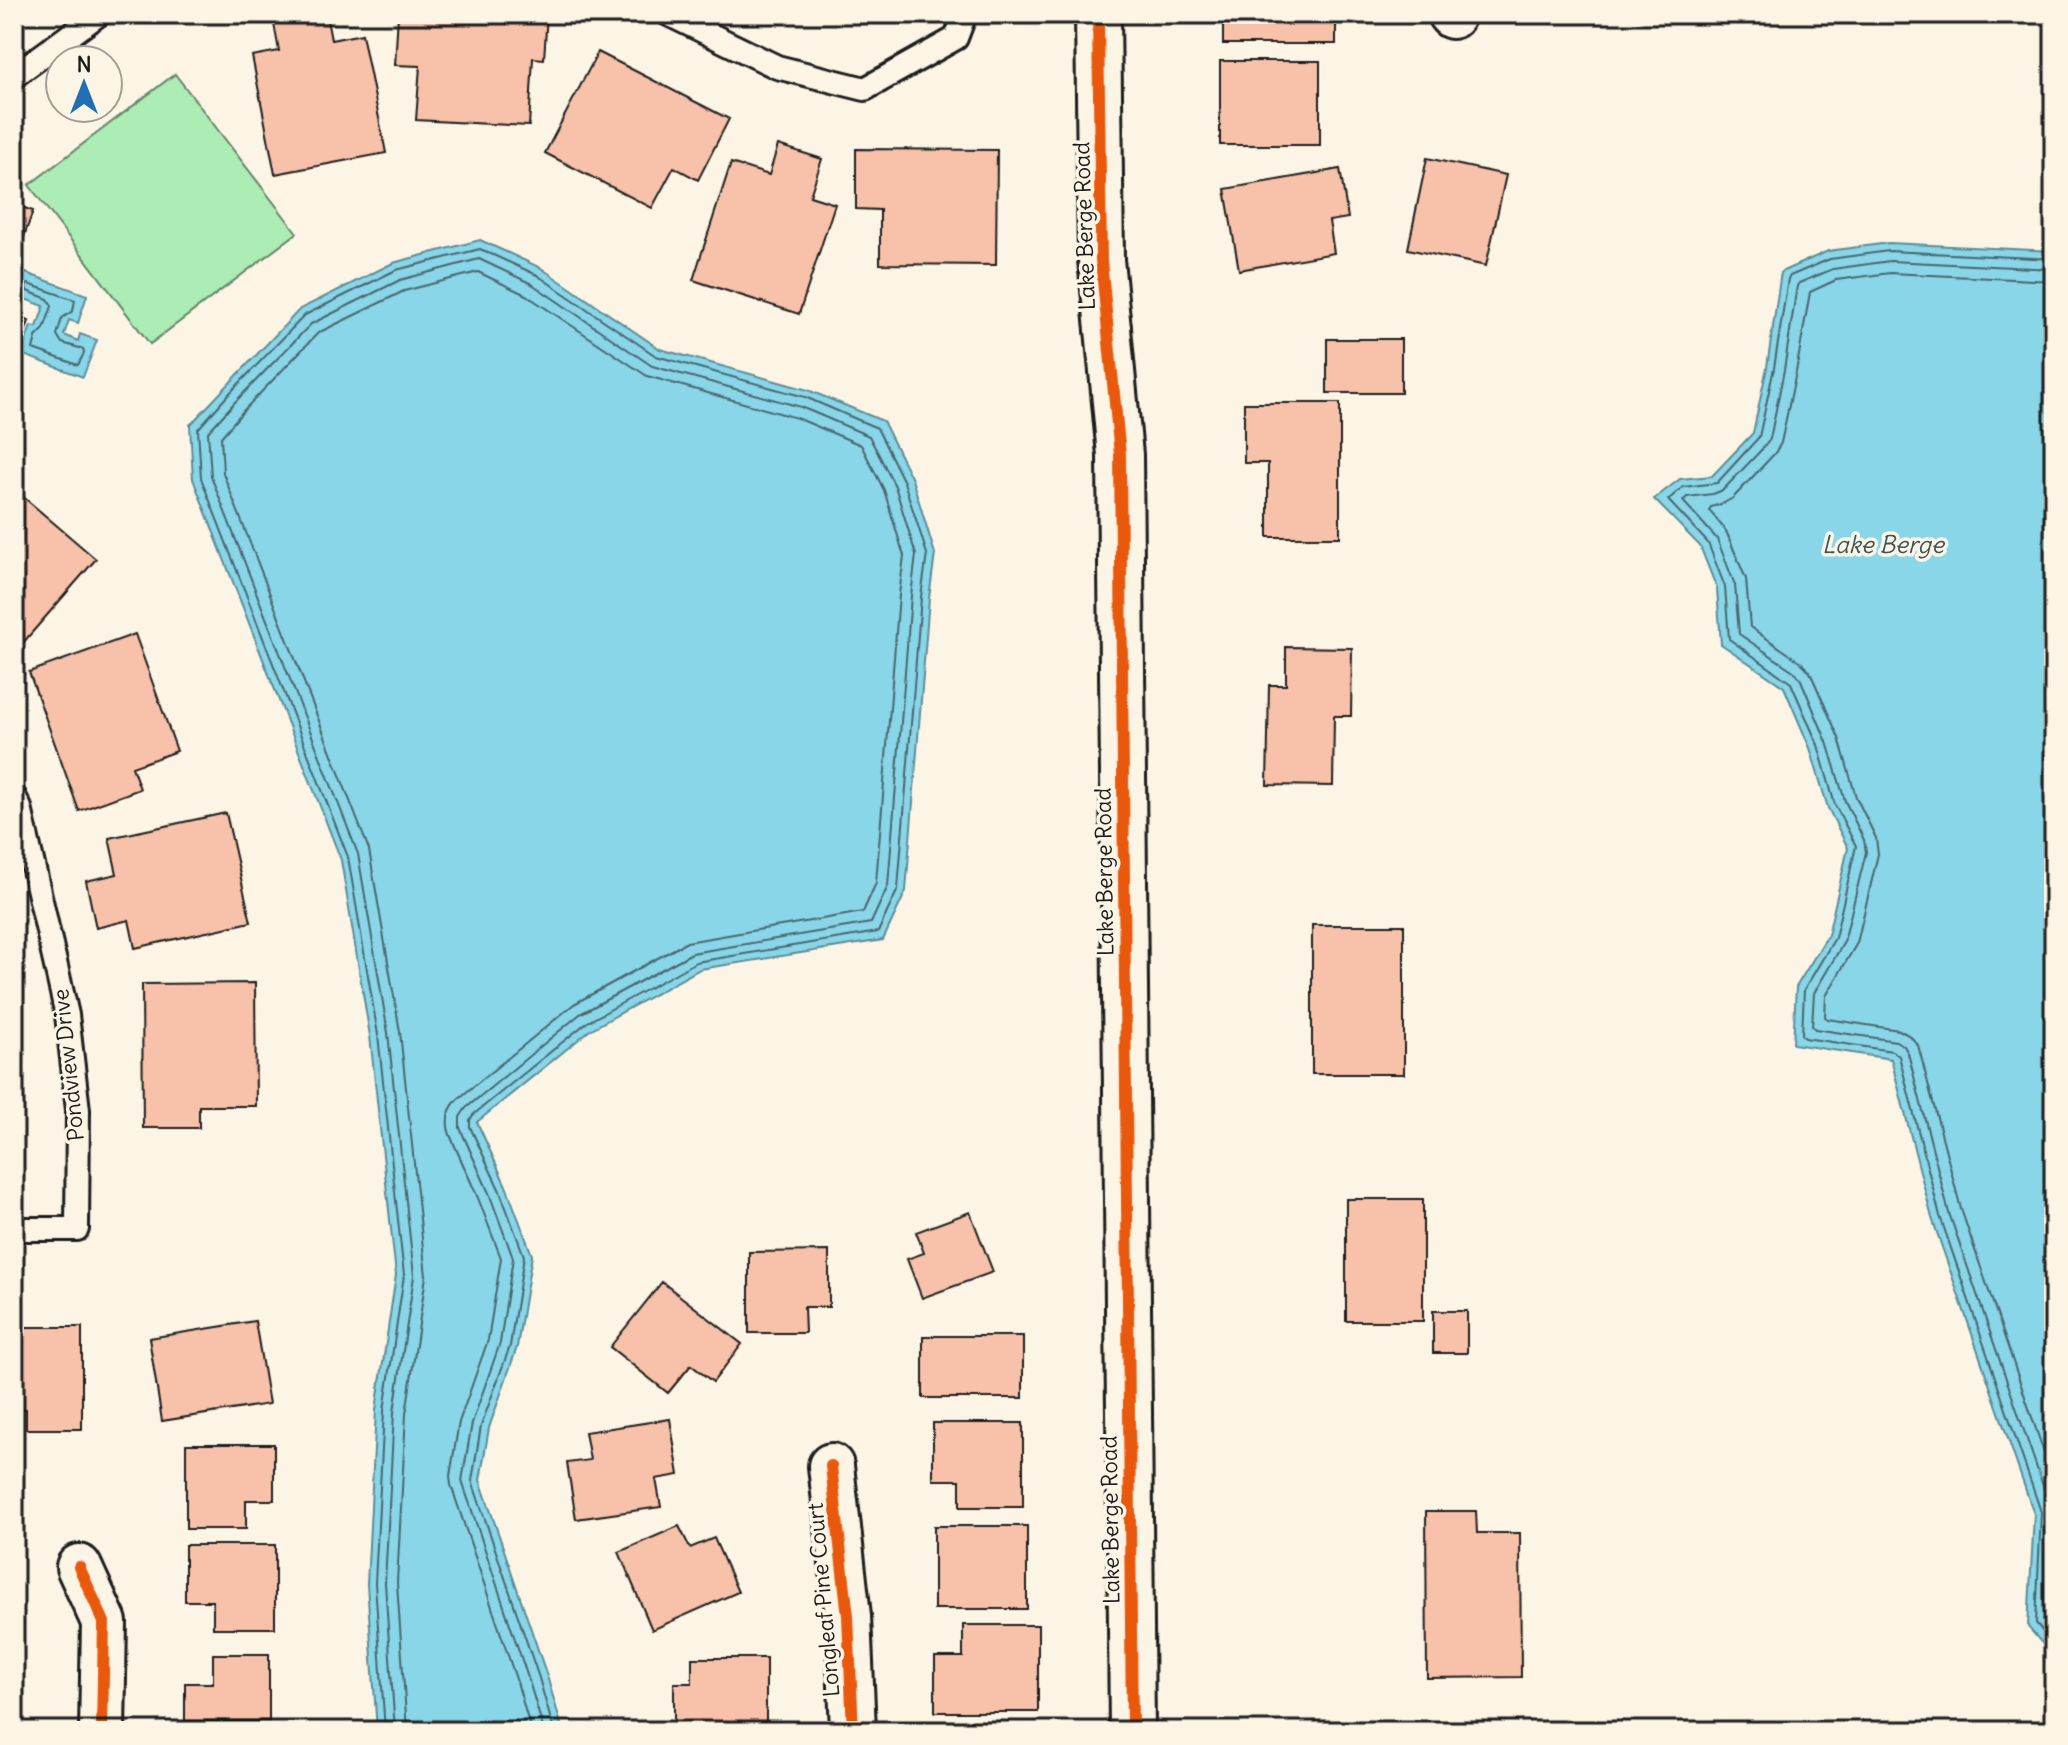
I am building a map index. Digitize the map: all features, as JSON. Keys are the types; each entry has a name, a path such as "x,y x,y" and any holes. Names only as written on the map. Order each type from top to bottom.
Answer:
{"street":[{"name":"Lake Berge Road","path":"1098,14 1101,260 1120,455 1132,1731"},
{"name":"Longleaf Pine Court","path":"831,1466 848,1616 853,1731"},
{"path":"79,1567 104,1622 102,1731"}],"lane":[{"path":"14,76 99,14"},
{"path":"668,14 777,67 865,89 956,38 965,14"},
{"name":"Pondview Drive","path":"14,796 20,808 67,1015 78,1110 77,1229 14,1229"}],"green space":[{"path":"175,74 297,233 150,344 29,185 109,124 124,124 124,113"}],"water":[{"path":"480,240 541,268 660,349 808,390 883,421 912,479 935,554 906,891 883,940 700,969 590,1030 477,1122 532,1255 517,1347 489,1428 480,1480 563,1731 377,1731 367,1584 376,1410 396,1275 370,1036 341,860 193,479 190,425 300,309 393,263"},
{"name":"Lake Berge","path":"1889,243 2054,251 2054,1657 2028,1627 2034,1514 1932,1218 1891,1059 1793,1044 1796,987 1828,935 1848,848 1828,808 1810,748 1784,687 1721,644 1717,589 1700,546 1654,499 1680,479 1712,476 1753,433 1767,367 1781,272 1828,251"},
{"path":"23,272 87,295 78,323 69,320 64,335 78,341 80,334 97,340 83,377 21,354 31,326 37,327 44,306 25,299 21,308 14,305"}],"building":[{"path":"291,14 326,14 331,40 362,34 386,153 275,174 252,56 279,51 273,18"},
{"path":"398,14 547,14 544,59 533,58 529,126 416,120 420,66 395,65"},
{"path":"1223,14 1336,14 1336,44 1223,44"},
{"path":"598,52 729,119 698,180 674,167 652,208 545,153"},
{"path":"1220,61 1320,61 1320,145 1220,145"},
{"path":"778,145 822,159 810,196 835,204 799,314 693,280 731,163 769,175"},
{"path":"856,149 997,150 996,265 880,264 880,210 856,209"},
{"path":"1427,158 1506,175 1486,266 1408,249"},
{"path":"1340,169 1348,218 1329,221 1334,253 1239,270 1225,189"},
{"path":"14,204 33,211 14,265"},
{"path":"14,315 29,321 14,364"},
{"path":"1327,339 1401,339 1401,393 1327,393"},
{"path":"1244,403 1340,403 1340,537 1268,537 1268,463 1244,463"},
{"path":"14,489 96,559 15,652 14,651"},
{"path":"135,634 177,751 132,767 140,789 79,811 29,672"},
{"path":"1286,647 1352,648 1351,716 1334,716 1333,786 1267,785 1269,685 1286,685"},
{"path":"226,813 251,922 135,948 129,920 96,928 86,881 117,874 109,838"},
{"path":"1312,925 1404,925 1404,1074 1312,1074"},
{"path":"255,983 256,1106 199,1106 199,1128 143,1128 142,984"},
{"path":"1346,1199 1423,1199 1423,1321 1346,1321"},
{"path":"970,1212 993,1272 922,1298 907,1259 924,1253 916,1232"},
{"path":"829,1251 829,1307 804,1307 805,1333 749,1333 749,1252"},
{"path":"662,1282 742,1344 713,1382 691,1365 668,1393 610,1347"},
{"path":"1433,1311 1467,1311 1467,1353 1433,1353"},
{"path":"255,1321 269,1404 162,1421 149,1338"},
{"path":"14,1327 82,1327 82,1429 26,1429 26,1409 14,1409"},
{"path":"923,1336 1023,1336 1023,1398 923,1398"},
{"path":"670,1419 679,1475 656,1479 661,1507 576,1519 567,1463 590,1460 585,1432"},
{"path":"933,1423 1023,1423 1023,1507 960,1507 960,1480 933,1480"},
{"path":"186,1444 274,1444 274,1500 246,1500 246,1529 186,1529"},
{"path":"1426,1511 1476,1511 1477,1533 1520,1533 1521,1677 1427,1678"},
{"path":"679,1526 690,1548 714,1538 738,1592 652,1630 619,1552"},
{"path":"934,1526 1027,1526 1027,1609 934,1609"},
{"path":"185,1545 275,1545 275,1628 213,1628 213,1601 185,1601"},
{"path":"963,1625 1038,1625 1038,1712 935,1712 935,1657 963,1657"},
{"path":"213,1654 269,1654 269,1721 185,1721 185,1683 213,1683"},
{"path":"692,1658 766,1658 766,1731 674,1731 674,1683 692,1683"},
{"path":"935,1726 1029,1726 1029,1731 935,1731"}],"cycle path":[{"path":"1098,14 1101,260 1120,455 1132,1731"},
{"path":"831,1466 848,1616 853,1731"},
{"path":"79,1567 104,1622 102,1731"}]}
